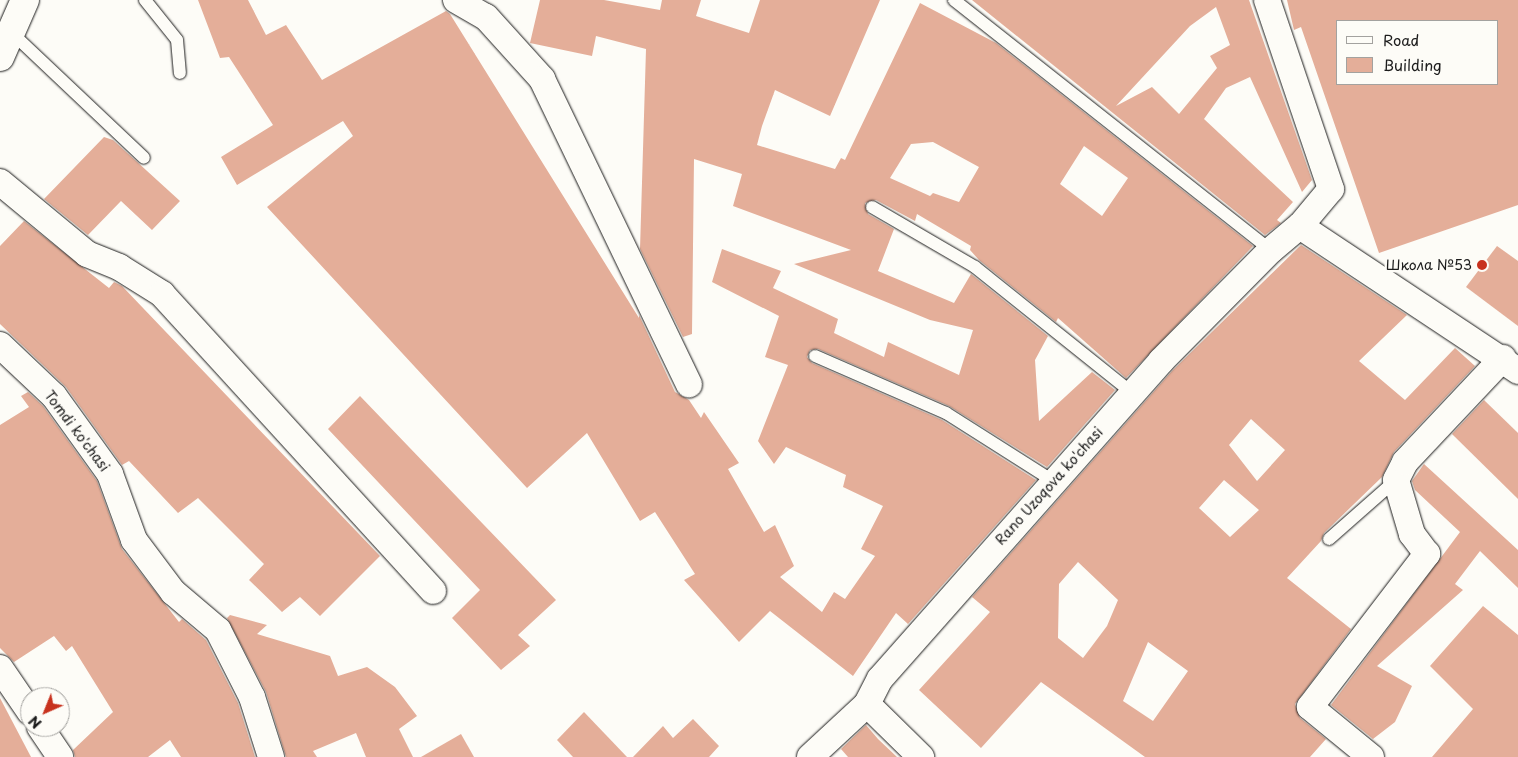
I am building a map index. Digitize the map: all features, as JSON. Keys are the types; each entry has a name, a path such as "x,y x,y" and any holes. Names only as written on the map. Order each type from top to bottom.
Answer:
{"main road":[{"path":"6,46 25,0"}],"street":[{"path":"456,0 486,17 542,79 689,385"},
{"name":"Rano Uzoqova ko'chasi","path":"810,757 867,704 880,679 1132,393 1271,250 1300,226 1331,189 1266,0"},
{"path":"0,182 87,254 119,267 162,294 433,591"},
{"path":"1300,226 1510,364 1433,430 1405,462 1396,480 1412,534 1427,554 1310,708 1371,757"},
{"name":"Tomdi ko'chasi","path":"0,345 54,396 110,474 134,540 167,585 218,630 252,697 271,757"},
{"path":"0,668 20,697"},
{"path":"867,704 921,757"},
{"path":"47,737 60,757"}],"lane":[{"path":"145,0 177,40 180,73"},
{"path":"954,0 1271,250"},
{"path":"6,46 144,158"},
{"path":"872,207 975,267 1132,393"},
{"path":"815,356 946,413 1053,481"},
{"path":"1329,539 1396,480"}],"building":[{"path":"198,0 248,0 266,35 286,25 322,80 446,11 450,14 639,318 639,315 675,392 689,400 701,418 704,412 739,463 728,469 764,532 775,525 794,566 780,577 822,612 834,592 845,599 875,556 861,549 883,506 843,487 846,475 786,447 774,464 758,441 788,365 765,357 779,316 712,282 722,249 781,271 773,288 838,319 834,333 884,357 888,342 959,375 973,330 930,320 794,264 851,250 733,206 742,174 694,159 692,334 683,337 640,249 646,49 596,36 592,56 530,43 540,0 604,0 660,10 662,0 701,0 696,16 749,33 760,0 880,0 830,116 775,90 762,126 757,145 835,169 841,158 845,160 920,3 996,43 1253,246 1126,378 1058,318 1056,322 979,260 970,250 971,246 917,214 915,221 876,200 865,203 868,214 894,229 878,271 954,303 971,274 1048,336 1035,360 1039,421 1092,372 1115,390 1047,467 949,406 818,349 810,350 807,357 812,363 942,420 1036,480 908,624 896,613 853,676 770,611 739,642 684,580 695,574 655,512 640,521 587,433 527,488 267,207 353,136 343,121 237,185 221,157 273,125 229,57 220,58","holes":["933,142 979,167 959,202 933,193 930,196 890,178 911,144","1084,146 1128,178 1102,216 1060,184"]},
{"path":"972,0 1249,0 1312,180 1302,192 1250,77 1226,88 1204,119 1293,202 1277,220 1281,223 1265,235","holes":["1216,7 1230,45 1210,56 1217,68 1179,114 1152,87 1116,106 1190,26"]},
{"path":"1287,0 1518,0 1518,205 1379,253 1301,27 1294,30"},
{"path":"104,137 113,140 180,201 152,230 121,201 88,235 44,199"},
{"path":"24,221 109,288 114,282 122,286 380,556 320,616 300,597 282,612 249,580 264,564 198,498 178,513 129,461 122,465 66,387 0,324 0,246"},
{"path":"1301,245 1407,315 1359,361 1405,400 1455,348 1475,366 1394,452 1382,477 1324,533 1321,541 1287,578 1351,629 1295,704 1300,718 1326,739 1310,757 1145,757 1041,682 981,748 919,690 990,612 972,597 1172,371","holes":["1251,419 1285,450 1257,481 1229,445","1224,480 1259,510 1230,537 1199,508","1078,562 1118,600 1107,626 1083,658 1058,638 1059,584","1148,642 1188,671 1153,721 1123,701"]},
{"path":"1497,246 1518,261 1518,326 1466,287"},
{"path":"28,392 43,406 97,481 122,549 179,622 182,619 206,640 238,703 255,757 181,757 170,740 148,757 75,757 73,750 113,712 72,646 66,651 54,636 14,662 0,648 0,425 29,407 21,396"},
{"path":"360,396 556,600 518,635 530,646 501,670 452,618 480,590 328,429"},
{"path":"1484,400 1518,433 1518,499 1452,434"},
{"path":"1424,464 1518,550 1518,588 1480,551 1455,584 1463,590 1377,666 1412,686 1395,722 1373,739 1331,705 1460,532 1415,490 1412,481"},
{"path":"1483,606 1518,635 1518,757 1432,757 1473,709 1430,666"},
{"path":"230,615 267,625 257,634 330,656 338,676 367,667 395,687 417,716 399,729 413,757 366,757 356,733 313,751 317,757 286,757 266,692 227,618"},
{"path":"0,698 31,757 0,757"},
{"path":"584,712 627,757 573,757 557,740"},
{"path":"693,719 719,746 709,757 633,757 663,726 673,738"},
{"path":"866,725 897,757 848,757 841,749"},
{"path":"461,734 474,757 421,757"}],"place":[{"name":"Школа №53","path":"1482,265"}]}
